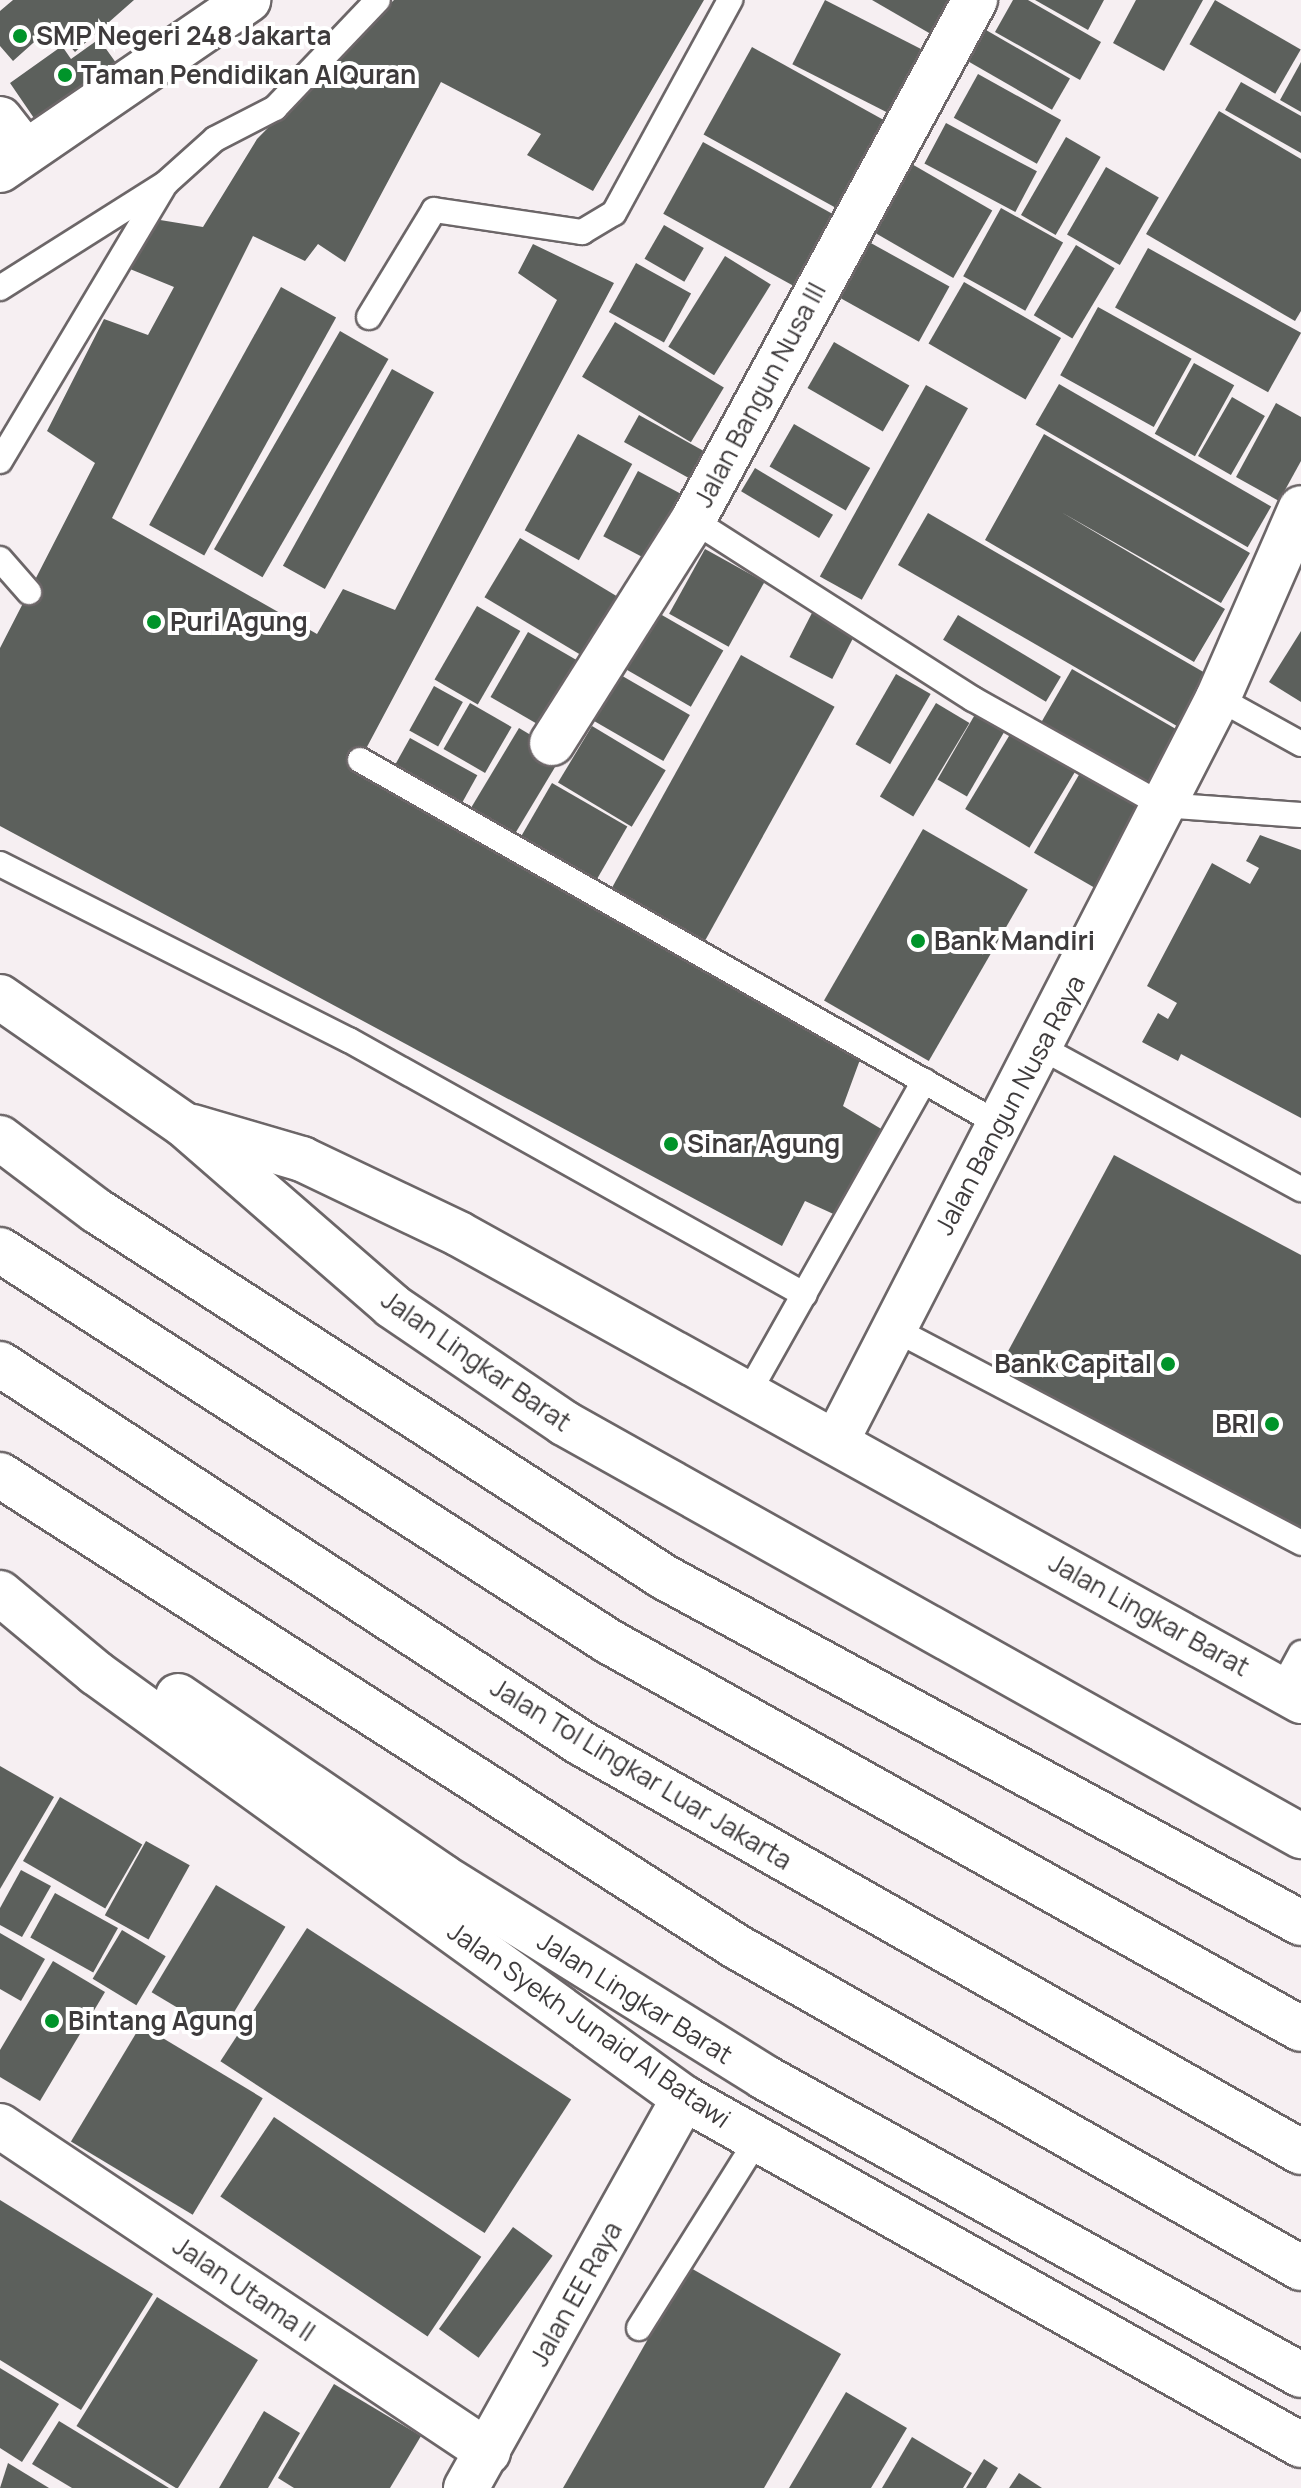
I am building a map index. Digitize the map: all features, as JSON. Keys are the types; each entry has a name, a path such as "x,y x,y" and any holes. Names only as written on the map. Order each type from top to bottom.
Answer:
{"main road":[{"path":"8,147 248,0"},
{"name":"Jalan Bangun Nusa III","path":"693,520 975,0"},
{"name":"Jalan Bangun Nusa Raya","path":"837,1440 999,1124 1042,1048 1218,698 1301,508"},
{"path":"552,743 693,520"},
{"name":"Jalan Lingkar Barat","path":"0,997 183,1124 392,1306 564,1423 1301,1836"},
{"name":"Jalan Lingkar Barat","path":"183,1124 330,1173 459,1234 837,1440 1294,1681"},
{"path":"0,1138 97,1211 664,1577 1301,1923"},
{"path":"0,1250 608,1641 1301,2029"},
{"name":"Jalan Tol Lingkar Luar Jakarta","path":"0,1364 581,1743 872,1912 1301,2152"},
{"path":"0,1475 737,1947 1301,2268"},
{"name":"Jalan Lingkar Barat","path":"0,1571 443,1877 609,1983 891,2151 1301,2375"},
{"name":"Jalan Syekh Junaid Al Batawi","path":"0,1593 96,1673 684,2098 1301,2445"},
{"name":"Jalan EE Raya","path":"477,2470 684,2098"},
{"name":"Jalan Utama II","path":"0,2126 477,2470"}],"lane":[{"path":"0,288 166,183 215,139 275,108 378,0"},
{"path":"369,317 434,210 582,232 614,213 730,0"},
{"path":"0,461 166,183"},
{"name":"Jalan Bangun Nusa III","path":"693,520 973,699 1162,805"},
{"path":"0,559 29,592"},
{"path":"1218,698 1301,744"},
{"path":"360,760 999,1124"},
{"path":"1162,805 1301,815"},
{"path":"0,864 349,1040 805,1295"},
{"path":"1042,1048 1301,1189"},
{"path":"750,1390 924,1081"},
{"path":"894,1329 1301,1543"},
{"path":"639,2328 757,2140"}],"building":[{"name":"SMP Negeri 248 Jakarta","path":"13,0 134,0 75,52 52,26 13,61 0,46 0,11"},
{"name":"Puri Agung","path":"394,0 704,0 593,191 527,155 541,134 441,82 345,262 318,244 305,261 253,236 112,518 317,634 343,589 395,610 557,300 518,273 533,244 614,283 360,760 861,1057 843,1106 883,1130 840,1217 805,1201 782,1246 0,826 0,648 95,463 47,431 104,319 148,335 174,287 130,269 154,219 203,227 257,139"},
{"path":"825,0 928,53 896,117 792,64"},
{"path":"872,0 957,0 936,37"},
{"path":"1013,0 1028,0 1101,42 1080,80 995,32"},
{"path":"1035,0 1104,0 1088,30"},
{"path":"1136,0 1203,0 1164,71 1113,43"},
{"path":"1215,0 1301,50 1275,94 1190,44"},
{"path":"986,30 1070,78 1052,110 968,61"},
{"name":"Taman Pendidikan AlQuran","path":"99,39 119,67 38,124 10,83 62,46 71,59"},
{"path":"752,47 896,127 848,214 704,134"},
{"path":"1301,62 1301,112 1280,100"},
{"path":"978,74 1061,120 1037,164 954,118"},
{"path":"1241,82 1301,116 1301,153 1225,110"},
{"path":"1219,111 1301,159 1301,311 1295,321 1146,234"},
{"path":"946,123 1037,171 1015,212 924,164"},
{"path":"1066,137 1101,157 1056,235 1021,215"},
{"path":"703,142 839,218 800,289 663,214"},
{"path":"910,163 992,210 953,278 871,231"},
{"path":"1106,167 1159,198 1120,265 1067,235"},
{"path":"1001,208 1063,242 1025,311 963,276"},
{"path":"664,225 704,248 684,282 644,259"},
{"path":"869,242 949,287 919,342 838,297"},
{"path":"1076,245 1115,268 1072,338 1034,315"},
{"path":"1148,248 1301,333 1268,392 1115,307"},
{"path":"725,256 771,285 714,375 668,347"},
{"path":"636,263 691,294 664,343 609,312"},
{"path":"964,282 1061,338 1025,399 928,343"},
{"path":"281,287 336,318 204,555 149,525"},
{"path":"1098,307 1192,359 1154,427 1060,375"},
{"path":"615,322 724,387 691,442 582,377"},
{"path":"340,331 388,359 262,577 214,549"},
{"path":"834,342 909,385 883,431 808,388"},
{"path":"1194,363 1234,385 1195,456 1155,434"},
{"path":"392,369 434,392 325,589 283,566"},
{"path":"1059,384 1271,506 1248,547 1036,425"},
{"path":"926,385 968,408 862,600 820,577"},
{"path":"1232,397 1265,416 1231,475 1198,456"},
{"path":"1276,403 1301,417 1301,461 1279,501 1236,477"},
{"path":"639,415 704,451 689,478 624,442"},
{"path":"794,424 870,468 846,510 770,466"},
{"path":"578,434 632,464 579,560 525,530"},
{"path":"1044,434 1250,553 1221,603 1061,512 1225,609 1194,662 985,540"},
{"path":"755,468 833,515 819,538 741,491"},
{"path":"638,471 688,498 654,563 603,536"},
{"path":"928,513 1211,676 1181,728 898,565"},
{"path":"520,538 631,605 596,664 484,597"},
{"path":"705,549 764,582 729,647 669,614"},
{"path":"477,606 520,631 478,705 434,680"},
{"path":"648,607 723,650 691,707 616,663"},
{"path":"814,609 857,631 832,679 789,657"},
{"path":"958,615 1061,677 1046,702 943,640"},
{"path":"1301,631 1301,702 1269,682"},
{"path":"528,632 593,670 555,734 490,697"},
{"path":"741,655 835,707 705,940 612,889"},
{"path":"605,666 690,715 663,761 578,712"},
{"path":"1072,669 1185,734 1153,790 1040,724"},
{"path":"896,674 931,694 890,764 856,744"},
{"path":"434,686 463,702 438,747 409,731"},
{"path":"470,703 512,727 485,773 444,749"},
{"path":"936,703 969,723 913,817 880,796"},
{"path":"977,711 1006,728 967,796 938,779"},
{"path":"592,726 666,770 632,827 558,783"},
{"path":"519,728 563,754 511,840 467,814"},
{"path":"1012,731 1076,770 1029,848 965,809"},
{"path":"410,738 477,775 462,803 394,766"},
{"path":"1080,773 1148,813 1102,892 1034,853"},
{"path":"552,783 627,826 597,879 522,836"},
{"path":"923,829 1028,890 929,1061 824,1000"},
{"path":"1260,835 1301,850 1301,1118 1181,1054 1178,1061 1142,1042 1158,1013 1168,1019 1177,1003 1147,986 1212,863 1250,884 1259,868 1246,861"},
{"path":"1114,1155 1301,1255 1301,1530 999,1368"},
{"path":"0,1766 54,1797 0,1889"},
{"path":"60,1797 142,1844 105,1909 23,1861"},
{"path":"146,1841 190,1865 149,1940 105,1915"},
{"path":"21,1870 51,1886 22,1937 0,1925 0,1908"},
{"path":"216,1885 285,1927 221,2034 152,1992"},
{"path":"55,1893 118,1928 93,1973 30,1938"},
{"path":"307,1928 571,2100 485,2233 220,2061"},
{"path":"122,1930 166,1956 136,2005 93,1979"},
{"path":"0,1933 45,1959 21,2001 0,1989"},
{"name":"Bintang Agung","path":"53,1961 105,1992 40,2101 0,2077 0,2050"},
{"path":"141,2025 263,2098 193,2215 71,2142"},
{"path":"274,2117 481,2257 428,2336 220,2197"},
{"path":"0,2200 153,2294 81,2410 0,2360"},
{"path":"513,2227 553,2256 479,2358 439,2329"},
{"path":"689,2267 841,2354 764,2488 563,2488"},
{"path":"157,2297 258,2360 178,2488 76,2426"},
{"path":"0,2368 59,2404 22,2462 0,2448"},
{"path":"334,2384 421,2436 390,2488 294,2488 278,2478"},
{"path":"846,2392 907,2428 871,2488 789,2488"},
{"path":"264,2411 300,2433 268,2488 219,2488"},
{"path":"59,2421 169,2488 72,2488 32,2464"},
{"path":"912,2437 972,2473 963,2488 882,2488"},
{"path":"984,2459 998,2468 986,2488 966,2488"},
{"path":"8,2463 49,2488 0,2488"},
{"path":"1019,2473 1042,2488 1009,2488"}],"place":[{"name":"SMP Negeri 248 Jakarta","path":"20,36"},
{"name":"Taman Pendidikan AlQuran","path":"65,75"},
{"name":"Puri Agung","path":"154,622"},
{"name":"Bank Mandiri","path":"918,941"},
{"name":"Sinar Agung","path":"671,1144"},
{"name":"Bank Capital","path":"1168,1364"},
{"name":"BRI","path":"1272,1424"},
{"name":"Bintang Agung","path":"52,2021"}]}
